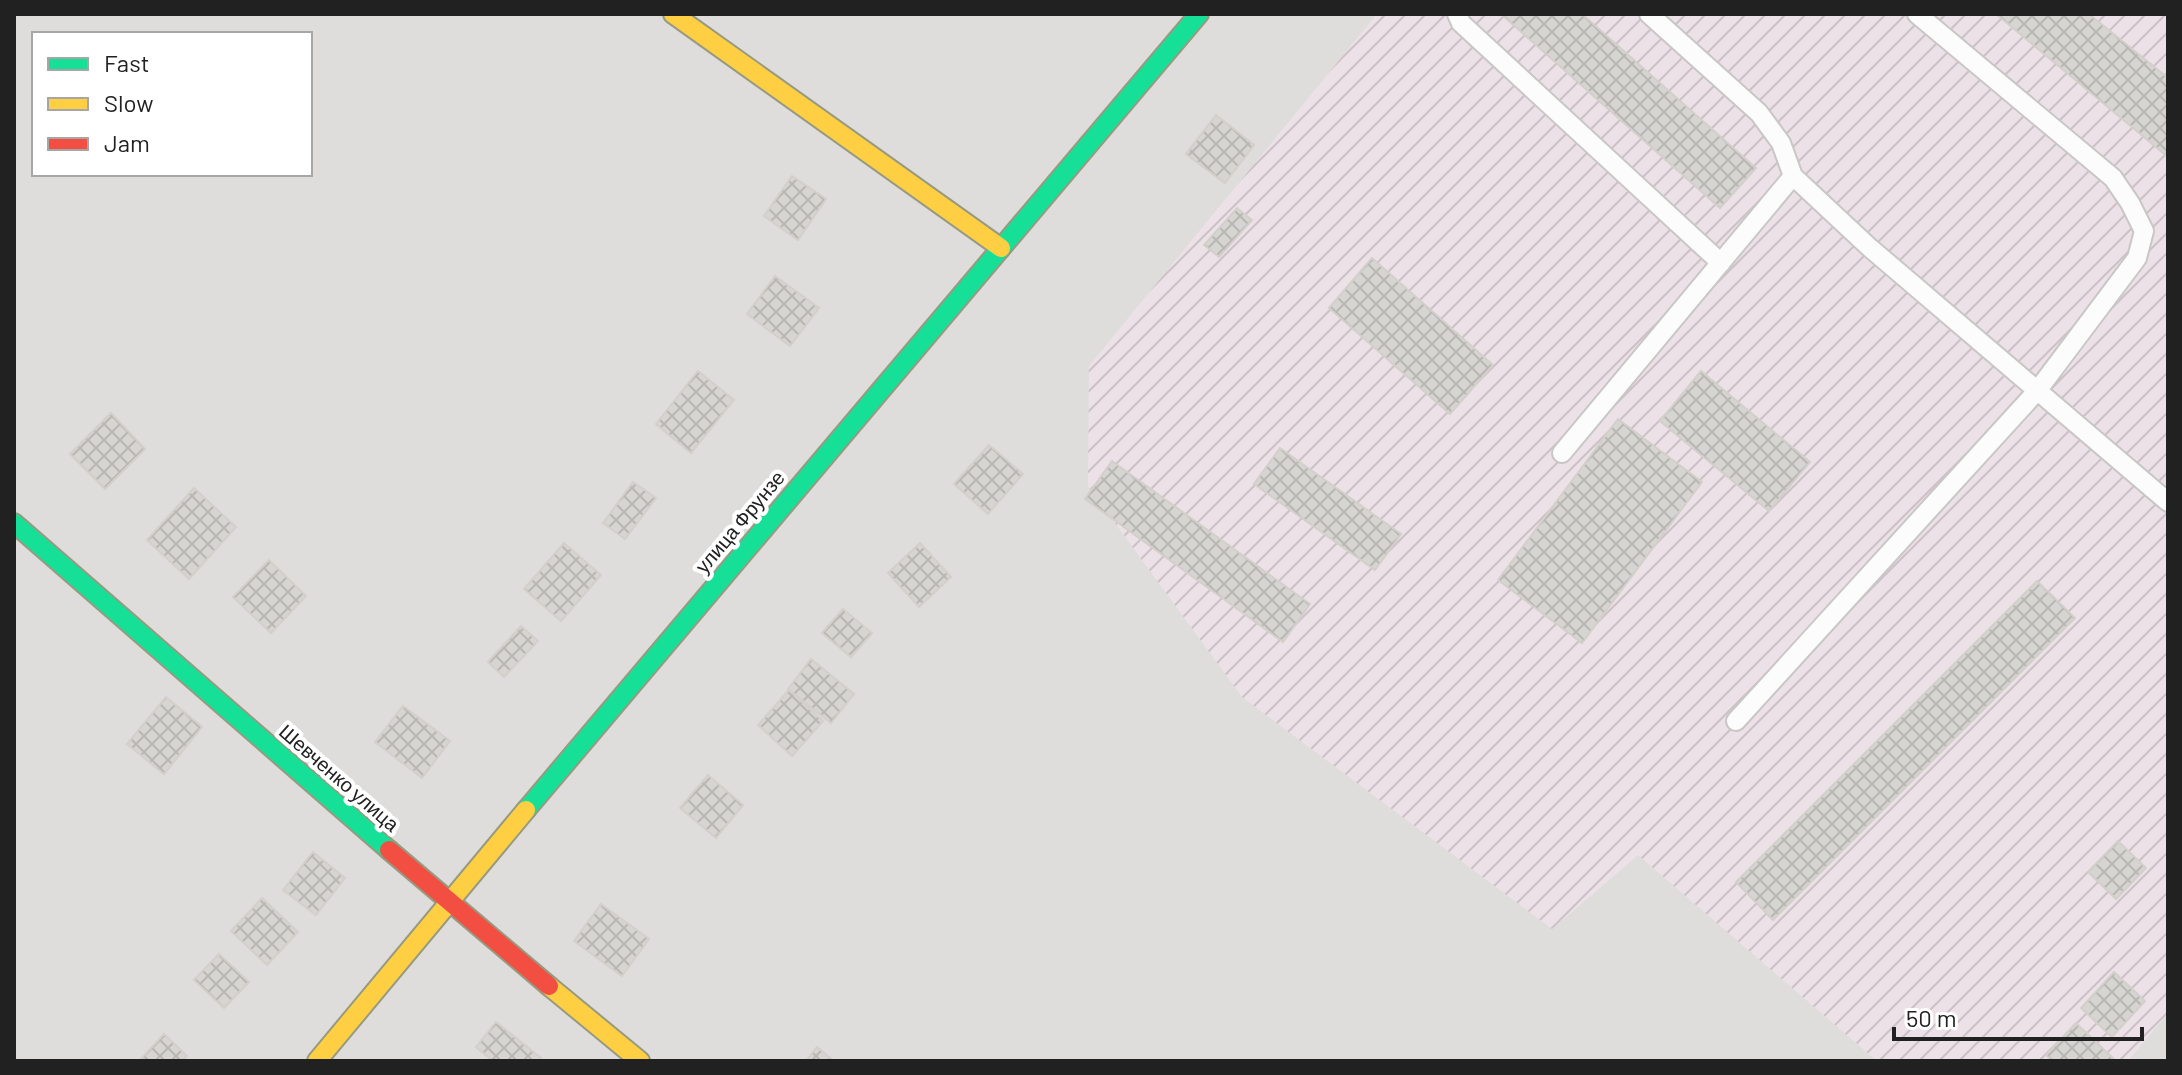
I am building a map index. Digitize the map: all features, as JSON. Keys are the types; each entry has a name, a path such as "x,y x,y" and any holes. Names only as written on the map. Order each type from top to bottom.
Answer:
{"street":[{"path":"673,14 1001,248"},
{"name":"улица Фрунзе","path":"317,1061 1199,14"},
{"name":"Шевченко улица","path":"14,523 448,902 640,1061"}],"lane":[{"path":"1457,14 1461,23 1721,263"},
{"path":"1649,14 1759,113 1781,143 1793,176 1869,247 2168,502"},
{"path":"1736,721 2037,391 2137,258 2144,231 2113,178 1917,14"},
{"path":"1562,453 1793,176"}],"shaded area":[{"path":"14,14 2168,14 2168,1061 14,1061"},
{"path":"1377,14 2168,14 2168,1013 2128,1061 1877,1061 1638,855 1552,929 1242,697 1088,486 1089,366"}],"building":[{"path":"1501,14 1582,14 1756,168 1720,208"},
{"path":"1996,14 2089,14 2168,78 2168,157"},
{"path":"1216,115 1254,145 1225,183 1186,154"},
{"path":"792,176 826,199 798,240 764,216"},
{"path":"1237,208 1252,220 1219,257 1204,245"},
{"path":"1372,258 1493,365 1450,414 1329,308"},
{"path":"775,276 819,308 790,346 747,314"},
{"path":"698,371 734,400 691,453 656,424"},
{"path":"1701,371 1810,462 1769,511 1660,421"},
{"path":"111,413 145,449 105,489 70,454"},
{"path":"1618,419 1702,482 1582,643 1498,580"},
{"path":"989,445 1023,474 988,514 954,484"},
{"path":"1280,448 1401,534 1375,570 1254,484"},
{"path":"1112,461 1310,604 1283,642 1085,499"},
{"path":"633,482 656,498 625,539 603,523"},
{"path":"194,488 236,527 189,579 147,540"},
{"path":"564,543 601,575 561,621 524,589"},
{"path":"920,543 951,577 919,607 888,573"},
{"path":"269,560 306,596 271,633 233,597"},
{"path":"2037,581 2075,618 1773,920 1736,882"},
{"path":"843,609 872,633 851,657 822,633"},
{"path":"521,626 538,641 504,677 488,662"},
{"path":"811,659 854,694 831,723 788,689"},
{"path":"789,690 823,721 792,756 758,725"},
{"path":"166,697 202,727 164,774 127,744"},
{"path":"403,706 450,741 422,778 375,742"},
{"path":"708,775 743,805 716,838 680,808"},
{"path":"2118,841 2146,868 2116,899 2088,872"},
{"path":"313,852 345,878 316,915 283,890"},
{"path":"262,898 298,932 267,965 231,931"},
{"path":"601,904 649,939 622,976 574,941"},
{"path":"219,954 249,982 224,1008 194,980"},
{"path":"2114,972 2145,1001 2112,1037 2081,1008"},
{"path":"496,1022 541,1058 539,1061 493,1061 476,1047"},
{"path":"2076,1023 2116,1061 2052,1061 2046,1055"},
{"path":"164,1034 187,1056 182,1061 139,1061"},
{"path":"817,1047 834,1061 806,1061"}],"traffic: fast":[{"path":"526,810 1199,14"},
{"path":"14,523 389,850"}],"traffic: slow":[{"path":"673,14 1001,248"},
{"path":"317,1061 526,810"},
{"path":"549,986 640,1061"}],"traffic: jam":[{"path":"389,850 549,986"}]}
